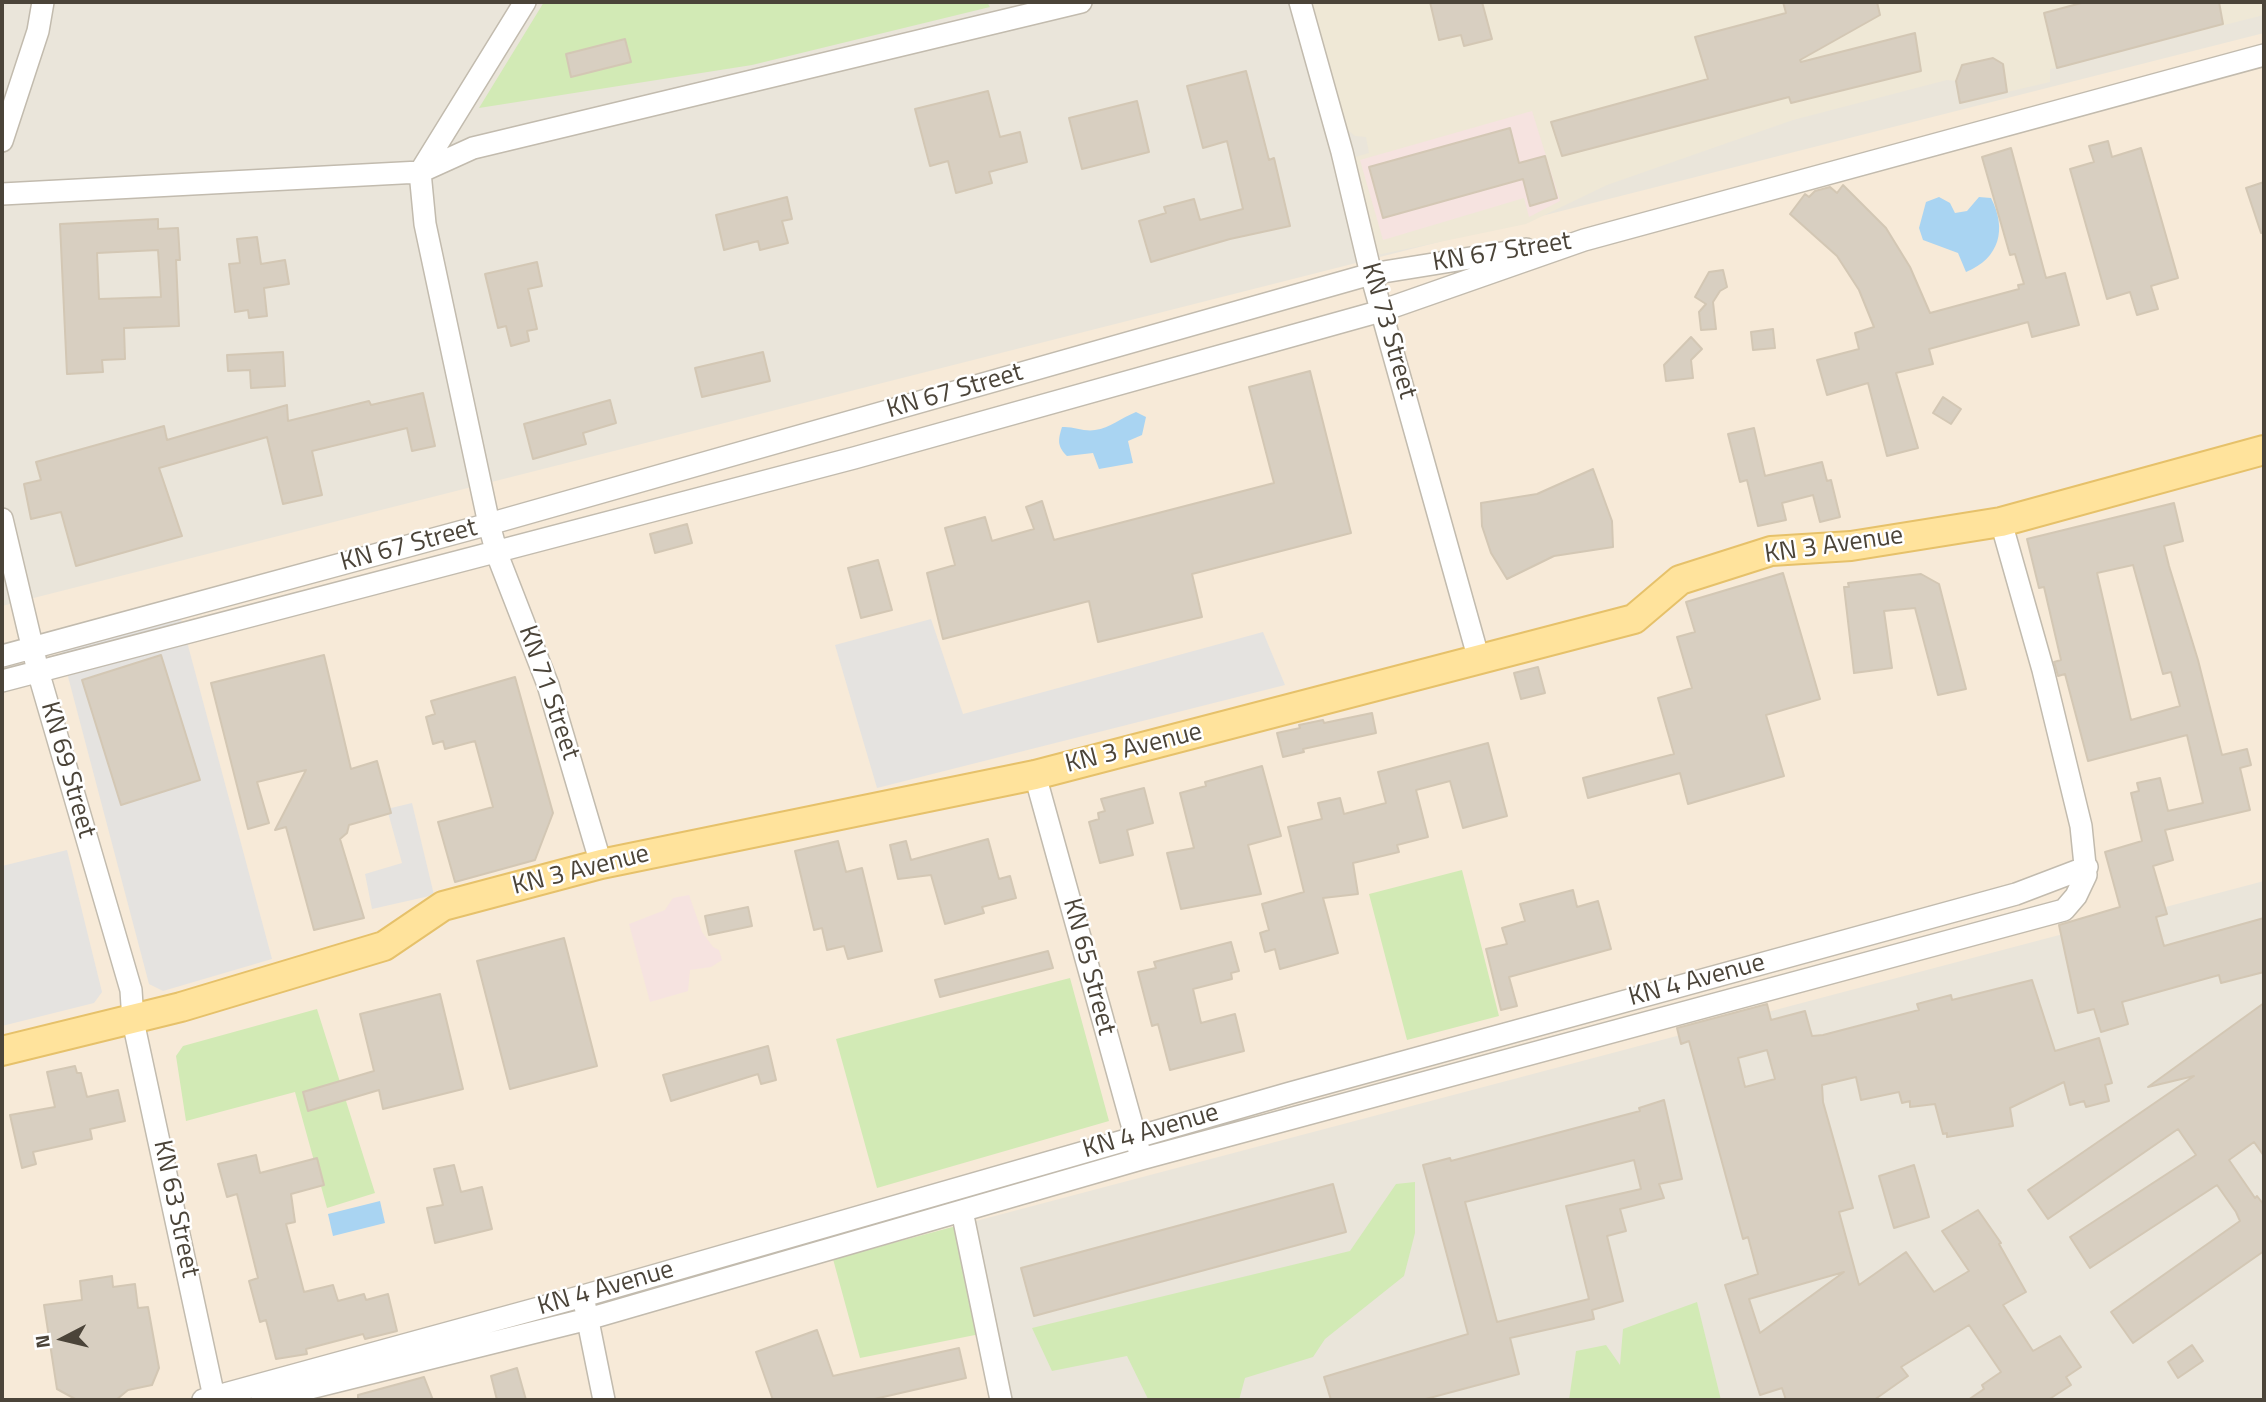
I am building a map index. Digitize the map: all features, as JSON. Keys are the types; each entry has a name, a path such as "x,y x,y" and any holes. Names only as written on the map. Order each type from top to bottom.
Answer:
{"main road":[{"name":"KN 3 Avenue","path":"2,1051 133,1021 384,946 443,906 600,864 1035,775 1634,619 1680,580 1771,551 1851,546 2001,522 2264,450"}],"street":[{"path":"2,141 38,31 43,2"},
{"path":"420,172 525,2"},
{"path":"2,194 420,172 473,148 1081,2"},
{"name":"KN 73 Street","path":"1300,2 1342,152 1371,274 1479,660"},
{"path":"1584,240 2264,55"},
{"name":"KN 71 Street","path":"420,172 425,224 489,524 497,554 548,685 600,864"},
{"name":"KN 67 Street","path":"2,656 489,524 1371,274 1584,240"},
{"name":"KN 67 Street","path":"2,681 497,554 841,462 1381,310 1584,240"},
{"name":"KN 69 Street","path":"2,519 38,671 131,990 133,1021"},
{"path":"2001,522 2071,780 2087,867"},
{"name":"KN 65 Street","path":"1035,775 1141,1159"},
{"name":"KN 4 Avenue","path":"213,1399 1290,1093 2003,897 2087,867"},
{"name":"KN 4 Avenue","path":"262,1400 588,1319 1141,1159 2030,922 2064,910 2076,896 2087,867"},
{"name":"KN 63 Street","path":"133,1021 141,1044 213,1399"},
{"path":"1290,1093 1296,1117"},
{"path":"962,1211 1001,1400"},
{"path":"583,1296 604,1400"}],"shaded area":[{"path":"2,2 2264,2 2264,1400 2,1400"},
{"path":"1311,2 2264,2 2264,15 2050,69 2050,82 1960,103 1956,81 1947,80 1793,120 1607,185 1526,224 1377,255 1354,161 1355,157 1369,153 1366,137 1355,136 1345,128"},
{"path":"2264,33 2264,881 938,1231 1008,1400 2,1400 2,606"},
{"path":"1532,111 1560,201 1529,217 1524,198 1383,240 1360,160"},
{"path":"175,597 272,959 163,991 149,984 56,631"},
{"path":"931,619 963,714 1263,632 1285,685 877,788 835,645"},
{"path":"412,803 434,895 372,909 365,874 402,863 387,809"},
{"path":"67,850 102,992 94,1003 2,1026 2,866"},
{"path":"689,895 702,932 713,947 719,950 722,960 711,967 690,970 688,991 650,1002 629,924 665,910 673,898"}],"green space":[{"path":"544,2 987,2 990,7 752,65 479,108"},
{"path":"1462,870 1499,1016 1407,1040 1369,894"},
{"path":"1070,978 1109,1121 877,1188 836,1039"},
{"path":"317,1009 375,1193 327,1208 295,1092 186,1121 176,1056 183,1046"},
{"path":"1415,1182 1415,1233 1404,1276 1325,1339 1313,1357 1245,1378 1239,1400 1144,1400 1148,1399 1127,1356 1052,1371 1032,1328 1350,1251 1396,1184"},
{"path":"960,1225 985,1333 860,1358 833,1259"},
{"path":"1697,1302 1721,1400 1569,1400 1576,1351 1606,1345 1620,1365 1623,1329"}],"water":[{"path":"1939,197 1950,203 1955,213 1967,211 1979,197 1991,198 1996,210 1999,231 1993,251 1987,259 1966,272 1958,253 1923,240 1919,228 1926,202"},
{"path":"1136,412 1146,417 1142,435 1128,441 1133,463 1099,469 1093,453 1067,456 1061,449 1059,439 1062,427 1100,429"},
{"path":"380,1201 385,1223 333,1236 328,1214"}],"building":[{"path":"1430,2 1482,2 1492,39 1464,46 1461,35 1439,40"},
{"path":"1783,2 1877,2 1880,15 1800,60 1801,62 1915,33 1921,71 1791,103 1789,97 1562,156 1551,122 1708,79 1695,37 1786,13"},
{"path":"2085,2 2219,2 2223,24 2057,68 2044,13"},
{"path":"625,39 631,62 571,77 566,54"},
{"path":"1993,58 2003,64 2007,92 1960,103 1956,81 1962,65"},
{"path":"1246,71 1269,160 1274,158 1290,226 1230,239 1151,262 1139,221 1166,213 1164,207 1194,199 1200,220 1243,209 1227,141 1203,148 1187,86"},
{"path":"988,91 1000,137 1020,132 1027,162 989,172 992,183 956,193 948,161 930,166 915,109"},
{"path":"1137,101 1149,152 1082,169 1069,118"},
{"path":"1510,128 1519,163 1545,156 1557,198 1530,206 1523,179 1383,218 1369,167"},
{"path":"2108,141 2112,157 2141,148 2178,278 2151,286 2158,309 2137,315 2130,292 2107,299 2070,169 2094,162 2089,146"},
{"path":"2011,148 2046,278 2065,273 2079,325 2032,337 2028,322 1929,349 1933,364 1896,373 1918,448 1887,456 1868,383 1827,395 1817,360 1859,349 1855,333 1874,327 1859,290 1837,256 1790,214 1805,194 1809,197 1815,191 1830,187 1837,193 1843,185 1886,228 1910,267 1930,313 2019,289 2018,285 2024,284 2015,254 2010,255 1982,157"},
{"path":"2264,182 2264,232 2261,233 2246,188"},
{"path":"787,197 792,219 782,221 788,243 760,250 758,241 724,250 716,215"},
{"path":"158,219 158,229 178,228 180,260 176,260 179,326 124,328 125,359 102,360 103,372 67,374 60,224","holes":["158,250 161,297 99,299 97,253"]},
{"path":"257,237 261,264 285,260 289,284 264,288 267,316 249,318 248,310 235,312 229,264 240,263 237,239"},
{"path":"537,262 542,286 528,289 537,329 527,331 529,341 511,346 506,326 498,328 485,274"},
{"path":"1723,270 1727,287 1720,291 1713,302 1716,329 1701,330 1699,312 1706,304 1695,297 1709,272"},
{"path":"1773,329 1775,348 1753,350 1751,332"},
{"path":"1691,337 1702,349 1691,360 1693,378 1666,381 1664,365"},
{"path":"283,352 285,386 251,388 250,370 228,371 227,355"},
{"path":"763,352 770,381 702,397 695,368"},
{"path":"1310,371 1351,533 1192,574 1202,617 1098,642 1089,601 943,639 927,573 955,565 945,528 985,517 992,541 1034,529 1026,507 1042,501 1054,540 1274,483 1249,387"},
{"path":"423,393 435,446 412,451 407,428 312,451 322,495 283,504 267,437 159,468 182,536 76,566 61,512 31,519 24,484 41,480 36,462 164,426 167,440 287,405 288,421 369,401 371,405"},
{"path":"1943,397 1961,409 1951,424 1933,413"},
{"path":"610,400 616,423 583,433 586,444 533,459 524,424"},
{"path":"1754,428 1765,476 1822,462 1827,481 1831,480 1840,517 1820,522 1813,495 1782,503 1786,520 1758,526 1747,480 1740,482 1728,434"},
{"path":"1593,469 1612,521 1613,547 1554,556 1507,579 1491,553 1482,526 1481,503 1537,494"},
{"path":"2174,503 2183,541 2164,546 2198,660 2222,755 2247,749 2251,765 2240,768 2250,810 2165,830 2173,860 2153,866 2167,914 2156,917 2164,946 2264,918 2264,972 2221,983 2219,975 2122,1002 2128,1024 2101,1032 2094,1009 2078,1013 2059,925 2120,907 2105,852 2142,841 2131,793 2139,791 2137,783 2160,778 2168,811 2203,803 2187,735 2088,761 2065,674 2058,676 2054,662 2061,660 2044,587 2039,588 2027,539","holes":["2133,565 2163,674 2171,672 2180,706 2131,720 2097,573"]},
{"path":"687,524 692,543 655,553 650,534"},
{"path":"878,560 892,610 861,618 848,568"},
{"path":"1783,573 1820,699 1766,715 1784,776 1688,804 1680,773 1588,798 1583,778 1674,754 1658,698 1692,688 1677,637 1695,632 1686,602"},
{"path":"1921,574 1939,584 1966,689 1938,695 1915,608 1884,611 1892,668 1854,673 1844,587 1849,587 1848,583"},
{"path":"161,655 200,780 121,805 82,680"},
{"path":"324,655 351,769 377,761 391,813 349,825 347,833 340,839 364,918 314,930 286,827 275,830 306,770 257,782 269,823 248,829 211,683"},
{"path":"1538,667 1545,693 1521,699 1514,673"},
{"path":"515,677 553,813 535,860 455,882 438,822 493,807 475,741 445,749 443,741 433,744 426,717 435,714 431,701"},
{"path":"1372,713 1376,733 1303,749 1304,752 1283,757 1277,733 1300,728 1299,725"},
{"path":"1488,743 1507,816 1463,828 1450,781 1416,790 1428,837 1397,845 1399,852 1353,863 1358,894 1323,898 1338,953 1280,969 1275,949 1265,952 1260,933 1269,930 1262,904 1304,892 1288,827 1322,819 1318,803 1340,798 1344,814 1386,803 1378,772"},
{"path":"1262,766 1281,836 1248,845 1261,894 1181,909 1167,853 1194,848 1180,793 1206,786 1205,782"},
{"path":"1144,788 1153,823 1127,830 1133,855 1100,863 1089,822 1099,819 1098,813 1105,811 1101,799"},
{"path":"988,839 999,879 1010,876 1016,898 982,907 984,913 945,924 931,875 898,879 890,845 906,841 911,860"},
{"path":"838,841 846,872 862,868 882,951 848,959 844,946 827,950 822,928 814,930 795,851"},
{"path":"1573,890 1577,907 1598,901 1611,949 1509,977 1517,1006 1501,1010 1486,949 1507,944 1502,928 1525,921 1520,904"},
{"path":"748,907 752,926 709,935 705,916"},
{"path":"564,938 597,1066 510,1089 477,961"},
{"path":"1231,942 1239,971 1231,973 1232,979 1193,989 1201,1023 1235,1014 1244,1051 1170,1070 1158,1024 1152,1026 1138,972 1156,968 1154,962"},
{"path":"1048,951 1053,968 940,997 935,980"},
{"path":"2032,980 2055,1051 2099,1038 2112,1083 2105,1085 2109,1101 2086,1107 2084,1101 2070,1105 2064,1082 2010,1108 2013,1126 1947,1137 1947,1133 1943,1134 1935,1104 1910,1107 1910,1101 1902,1103 1899,1092 1861,1100 1856,1077 1822,1085 1823,1102 1853,1208 1839,1212 1859,1285 1906,1252 1934,1292 1969,1271 1942,1231 1978,1210 2001,1243 1999,1244 2026,1292 2003,1305 2033,1351 2060,1336 2081,1367 2066,1377 2071,1385 2048,1400 1968,1400 1984,1389 1982,1385 2001,1372 1969,1325 1901,1367 1908,1376 1874,1400 1786,1400 1782,1388 1760,1395 1725,1285 1758,1274 1748,1237 1743,1239 1689,1041 1681,1044 1677,1028 1767,1004 1771,1020 1805,1011 1812,1036 1823,1035 1919,1010 1917,1004 1951,995 1952,1000","holes":["1767,1050 1775,1079 1745,1087 1738,1058","1844,1272 1760,1333 1749,1299"]},
{"path":"440,994 463,1089 383,1109 379,1090 308,1111 303,1092 374,1071 360,1014"},
{"path":"2264,1003 2264,1156 2254,1142 2229,1160 2255,1198 2257,1196 2264,1205 2264,1251 2133,1343 2111,1312 2240,1221 2236,1212 2217,1185 2090,1268 2070,1237 2196,1155 2178,1129 2048,1219 2028,1190 2194,1076 2148,1087"},
{"path":"768,1046 776,1080 761,1084 758,1074 671,1101 663,1075"},
{"path":"75,1066 77,1073 81,1073 87,1097 118,1090 125,1121 90,1129 92,1139 33,1152 36,1164 22,1168 10,1115 55,1107 47,1072"},
{"path":"1664,1100 1682,1179 1659,1184 1664,1198 1620,1209 1626,1231 1607,1236 1623,1301 1592,1310 1594,1319 1510,1338 1519,1374 1422,1400 1331,1400 1324,1377 1468,1334 1423,1165 1450,1158 1451,1161 1640,1111 1639,1108","holes":["1634,1160 1641,1189 1566,1206 1589,1299 1497,1322 1465,1202"]},
{"path":"256,1155 260,1173 317,1158 324,1185 291,1194 295,1222 286,1224 304,1292 333,1285 338,1301 364,1294 366,1300 388,1294 397,1331 365,1339 363,1334 306,1349 307,1354 276,1359 266,1320 260,1322 249,1281 258,1278 237,1194 227,1197 218,1164"},
{"path":"454,1165 461,1192 482,1187 492,1229 435,1243 427,1208 443,1205 434,1169"},
{"path":"1914,1165 1929,1217 1894,1228 1879,1176"},
{"path":"1333,1184 1346,1232 1034,1316 1021,1268"},
{"path":"112,1276 113,1287 135,1284 138,1308 148,1307 159,1368 152,1385 128,1390 116,1400 77,1400 57,1389 44,1305 82,1300 80,1281"},
{"path":"817,1330 833,1376 959,1348 966,1378 870,1400 773,1400 756,1352"},
{"path":"2192,1345 2203,1361 2178,1378 2168,1362"},
{"path":"517,1368 526,1400 497,1400 491,1376"},
{"path":"424,1377 433,1400 358,1400 358,1395"}]}
